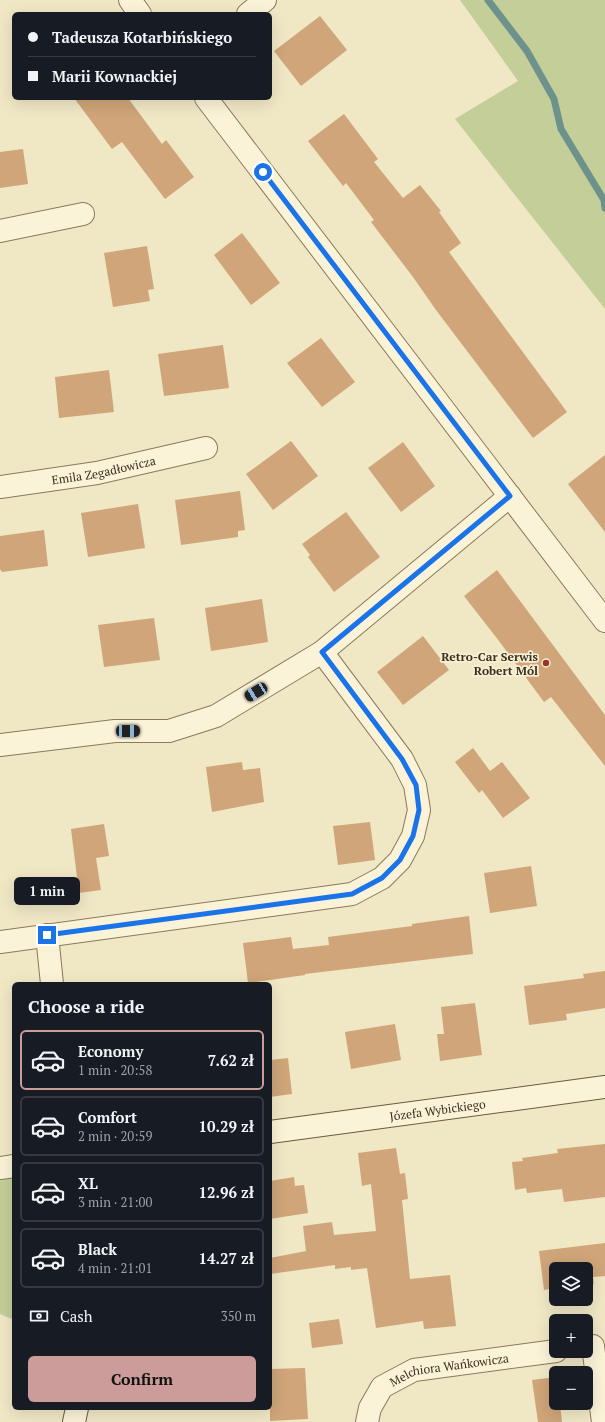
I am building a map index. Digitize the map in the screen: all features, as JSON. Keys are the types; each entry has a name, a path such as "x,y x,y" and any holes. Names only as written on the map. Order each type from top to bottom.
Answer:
{"street":[{"path":"130,0 139,12"},
{"path":"250,12 265,0"},
{"path":"208,100 605,622"},
{"path":"0,231 83,214"},
{"name":"Emila Zegadłowicza","path":"0,487 97,473 206,448"},
{"path":"0,745 115,731 169,731 216,716 322,652 510,496"},
{"path":"0,942 352,894 382,878 400,860 413,836 419,810 416,785 402,759 322,652"},
{"path":"47,935 52,982"},
{"name":"Józefa Wybickiego","path":"272,1132 605,1087"},
{"path":"0,1168 12,1166"},
{"path":"595,1345 603,1422"},
{"name":"Melchiora Wańkowicza","path":"367,1422 370,1408 382,1387 414,1370 549,1352"},
{"path":"74,1422 77,1410"}],"green space":[{"path":"460,0 605,0 605,309 455,119 518,81"},
{"path":"12,1173 12,1319 0,1314 0,1175"}],"building":[{"path":"320,16 347,50 301,86 274,51"},
{"path":"75,100 129,100 162,144 166,140 194,177 165,199 122,142 112,149"},
{"path":"344,114 378,159 374,162 403,198 420,185 441,211 439,212 461,243 449,252 567,412 533,438 371,222 374,220 346,183 343,186 308,141"},
{"path":"23,149 28,184 0,188 0,152"},
{"path":"242,233 280,283 251,305 214,255"},
{"path":"147,246 154,289 148,290 150,301 113,307 104,253"},
{"path":"321,338 355,382 322,407 287,363"},
{"path":"223,345 229,388 164,396 158,354"},
{"path":"109,370 114,412 59,418 55,377"},
{"path":"291,441 318,476 273,510 246,474"},
{"path":"403,442 435,486 401,512 368,468"},
{"path":"605,455 605,532 568,484"},
{"path":"240,491 245,530 238,531 238,537 181,545 175,500"},
{"path":"138,504 145,548 88,557 81,513"},
{"path":"346,512 380,557 334,592 308,557 310,555 302,544"},
{"path":"44,530 48,566 2,572 0,569 0,536"},
{"path":"497,570 605,715 605,766 551,697 544,702 464,596"},
{"path":"262,599 268,642 211,651 205,608"},
{"path":"154,618 160,660 104,667 98,625"},
{"path":"423,636 449,670 403,705 377,672"},
{"path":"473,748 490,771 502,762 530,798 503,818 482,790 479,793 455,762"},
{"path":"242,762 243,770 260,768 264,802 212,812 206,767"},
{"path":"370,822 375,860 338,865 333,826"},
{"path":"104,824 109,856 96,858 101,890 79,893 71,829"},
{"path":"531,866 537,906 490,913 484,873"},
{"path":"469,916 473,954 248,982 243,943 291,937 293,949 329,945 328,937 412,926 412,924"},
{"path":"605,971 605,1008 566,1014 567,1020 529,1025 524,986 584,978 583,974"},
{"path":"475,1003 482,1055 440,1061 437,1034 444,1034 441,1007"},
{"path":"395,1024 401,1060 351,1069 345,1032"},
{"path":"288,1058 292,1094 272,1097 272,1060"},
{"path":"605,1144 605,1197 564,1202 562,1189 527,1193 526,1188 515,1190 512,1162 523,1161 522,1158 558,1153 557,1149"},
{"path":"396,1148 400,1174 405,1173 408,1199 402,1200 410,1279 450,1275 456,1326 424,1329 423,1321 376,1328 367,1268 351,1270 351,1267 335,1269 335,1265 272,1274 272,1258 306,1251 303,1226 332,1222 334,1235 376,1231 371,1184 362,1186 358,1153"},
{"path":"294,1177 295,1186 304,1185 308,1213 272,1219 272,1181"},
{"path":"605,1243 605,1276 593,1277 593,1262 549,1262 549,1289 544,1290 539,1251"},
{"path":"339,1319 343,1344 312,1348 309,1323"},
{"path":"305,1368 308,1419 270,1421 270,1410 272,1410 272,1369"},
{"path":"549,1378 549,1410 561,1410 562,1422 538,1422 532,1380"}],"waterway":[{"path":"488,0 527,51 554,99 561,129 604,200 605,208"}],"place":[{"name":"Retro-Car Serwis Robert Mól","path":"546,663"}],"route":[{"path":"47,935 352,894 382,878 400,860 413,836 419,810 416,785 402,759 322,652 510,496 263,172"}]}
